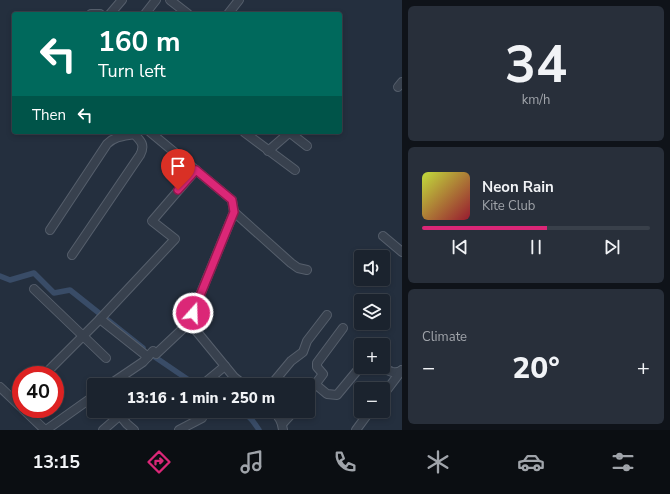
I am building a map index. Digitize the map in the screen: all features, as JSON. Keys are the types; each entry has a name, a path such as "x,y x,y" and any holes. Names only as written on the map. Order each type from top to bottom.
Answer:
{"street":[{"path":"112,12 122,0"},
{"path":"147,12 156,0"},
{"path":"170,0 178,11"},
{"path":"230,12 239,0"},
{"path":"50,230 107,144 112,139 129,134"},
{"path":"72,256 140,155 143,145 134,134"},
{"path":"100,319 150,354 156,354 190,322 234,212 232,200 152,134"},
{"path":"247,134 295,170"},
{"path":"268,151 287,134"},
{"path":"292,134 307,146"},
{"path":"53,366 100,319 175,238 152,221 196,170"},
{"path":"234,212 291,263 298,268 307,270"},
{"path":"383,236 402,252"},
{"path":"34,289 106,358"},
{"path":"277,378 291,361 303,352 307,341 327,315"},
{"path":"190,322 225,366 237,378"},
{"path":"343,328 317,362 317,367 323,374 315,384 327,394 338,395 355,374"},
{"path":"119,378 143,362 150,354"},
{"path":"210,378 225,366"},
{"path":"390,370 398,373 402,370"},
{"path":"390,386 402,370"},
{"path":"0,387 12,397"},
{"path":"34,418 46,430 87,401"},
{"path":"103,430 115,418"},
{"path":"124,418 127,424 134,430"},
{"path":"179,430 202,418"},
{"path":"283,427 289,418"},
{"path":"356,430 365,418"}],"waterway":[{"path":"0,276 10,280 34,273 54,293 70,290 143,348"},
{"path":"149,353 186,378"},
{"path":"250,418 259,430"}],"route":[{"path":"178,190 196,170 232,200 234,212 193,313"}]}
